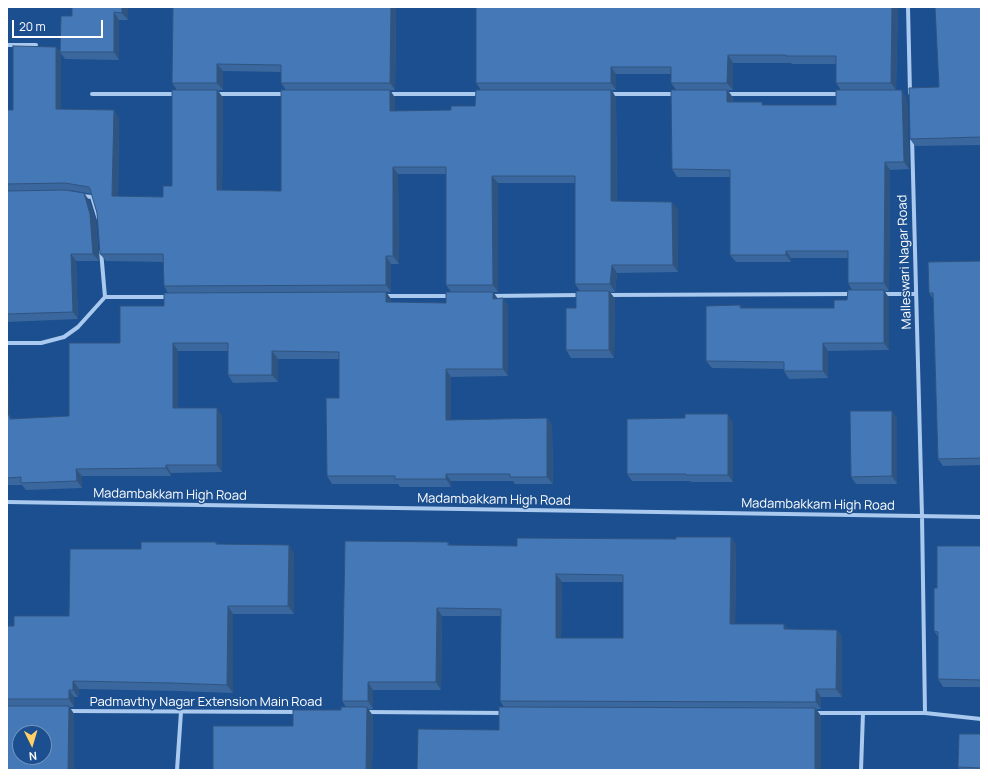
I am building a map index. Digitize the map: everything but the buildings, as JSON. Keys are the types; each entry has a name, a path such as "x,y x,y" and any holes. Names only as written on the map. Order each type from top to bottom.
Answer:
{"street":[{"path":"902,94 910,94 908,7"},
{"path":"7,45 36,45"},
{"path":"92,94 180,94"},
{"path":"211,94 291,94"},
{"path":"386,94 482,94"},
{"path":"601,94 680,94"},
{"path":"720,94 847,94"},
{"name":"Malleswari Nagar Road","path":"912,134 922,516 925,713"},
{"path":"77,195 92,198 99,221"},
{"path":"7,343 40,343 64,337 78,327 105,297 101,244"},
{"path":"606,295 860,294"},
{"path":"876,294 916,294"},
{"path":"486,296 582,295"},
{"path":"105,297 176,296"},
{"path":"383,296 455,296"},
{"name":"Madambakkam High Road","path":"7,502 981,517"},
{"name":"Padmavthy Nagar Extension Main Road","path":"62,711 300,712"},
{"path":"177,770 181,712"},
{"path":"364,712 506,713"},
{"path":"807,713 925,713 981,719"},
{"path":"861,770 863,713"}]}
